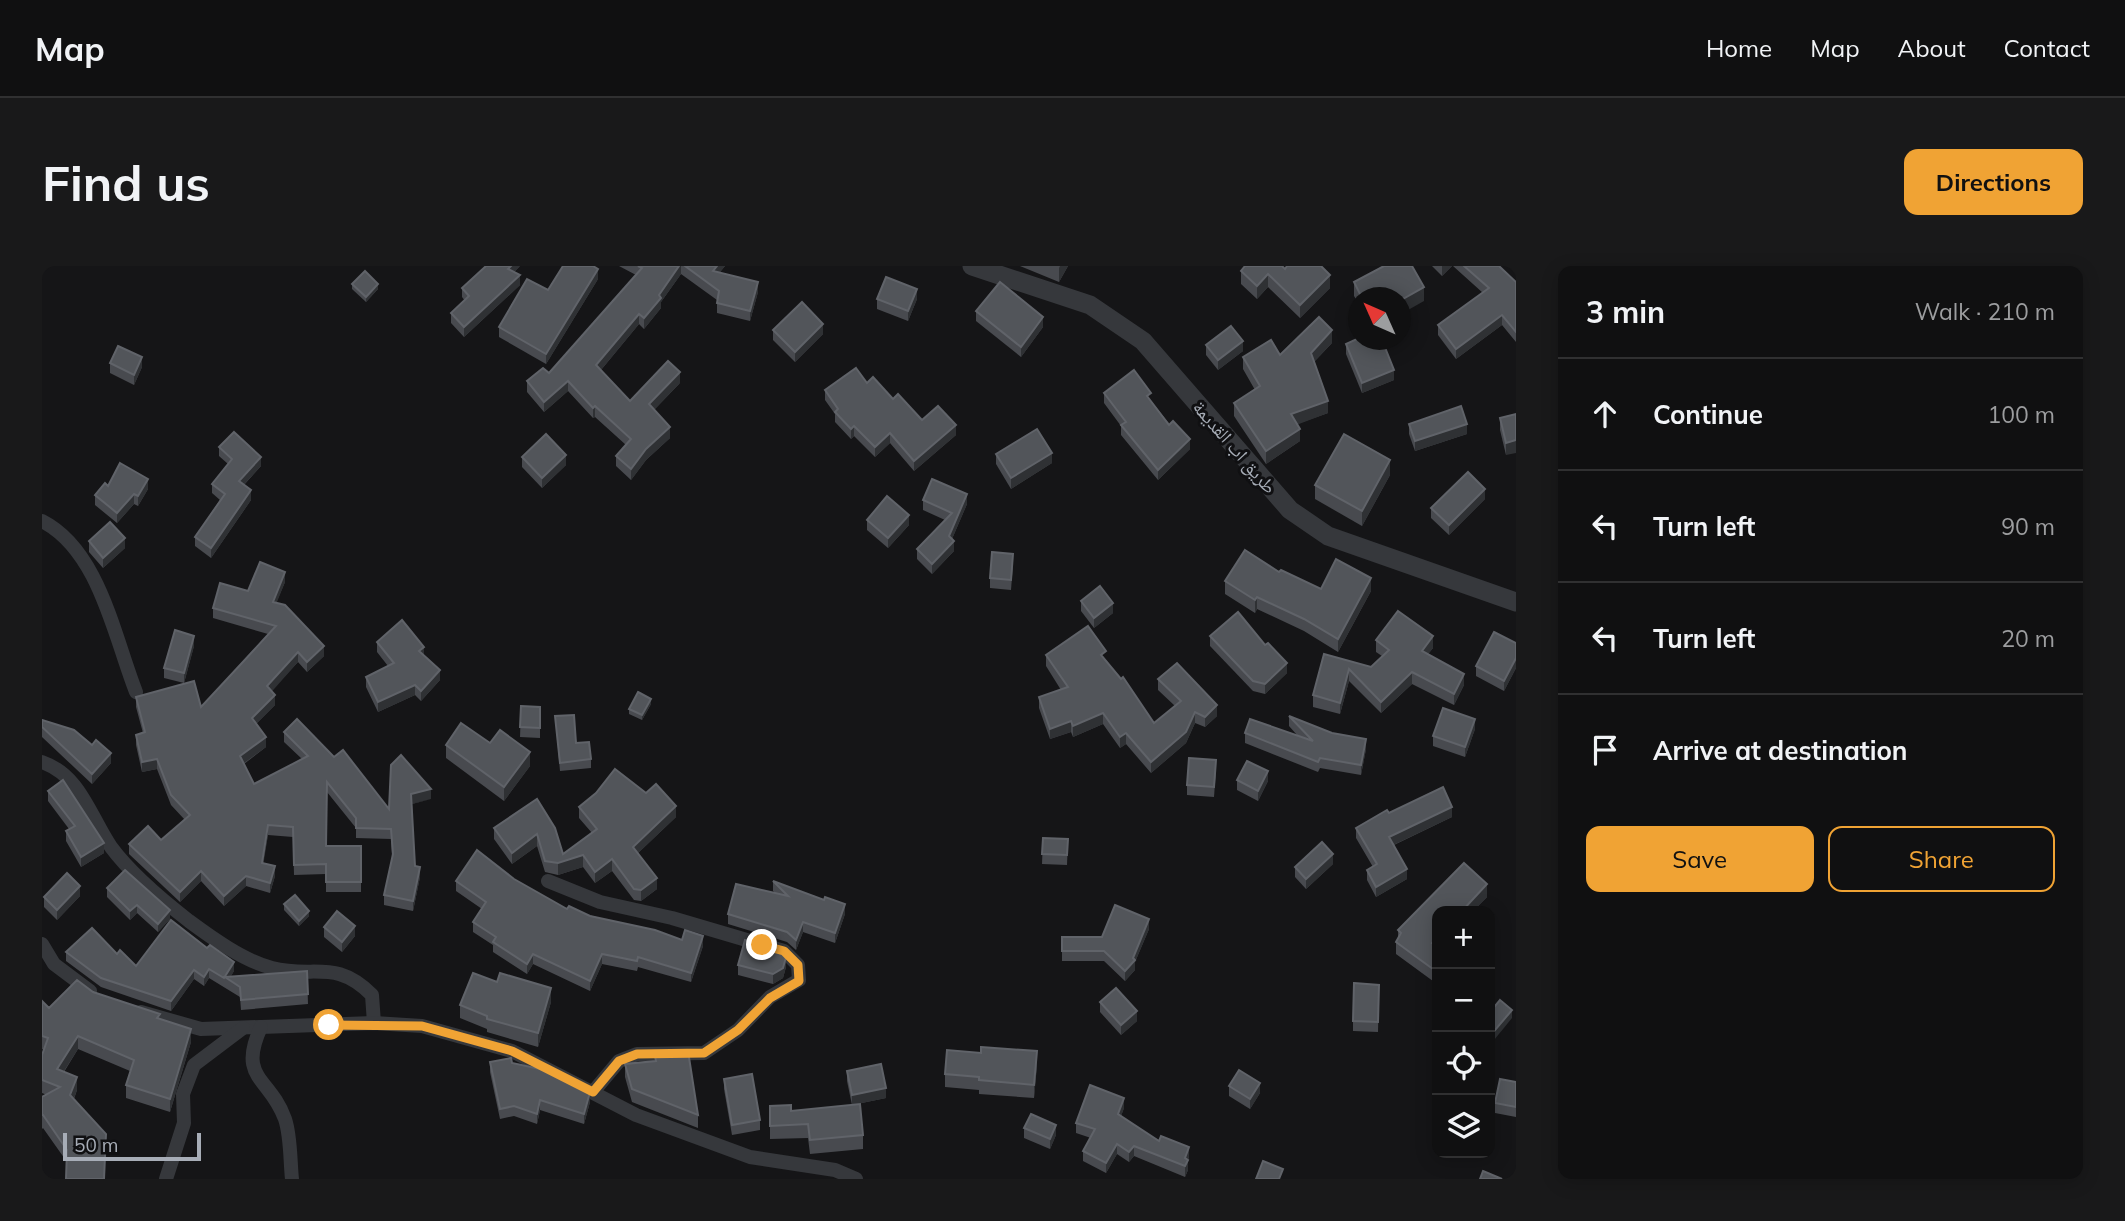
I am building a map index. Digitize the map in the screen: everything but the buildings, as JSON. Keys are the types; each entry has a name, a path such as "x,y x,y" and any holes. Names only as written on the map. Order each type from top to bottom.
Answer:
{"street":[{"name":"طريق اب القديمة","path":"972,266 1090,305 1143,341 1290,510 1328,536 1516,602"},
{"path":"42,521 55,527 90,566 136,692"},
{"path":"42,762 73,780 112,848 149,886 190,921 233,949 273,968 334,972 356,979 372,995 374,1023"},
{"path":"548,881 600,902 671,918 784,951 798,965 799,981 770,998 738,1030 704,1053 637,1054 619,1061 593,1092"},
{"path":"42,944 54,964 96,996 108,1000"},
{"path":"131,1008 201,1029 374,1023 422,1026 512,1051 636,1115 750,1157 835,1170 856,1179"},
{"path":"261,1027 251,1048 251,1064 285,1119 292,1179"},
{"path":"166,1179 184,1123 183,1094 194,1065 243,1028"}],"route":[{"path":"329,1025 374,1023 422,1026 512,1051 593,1092 619,1061 637,1054 704,1053 738,1030 770,998 799,981 798,965 784,951 762,945"}]}
